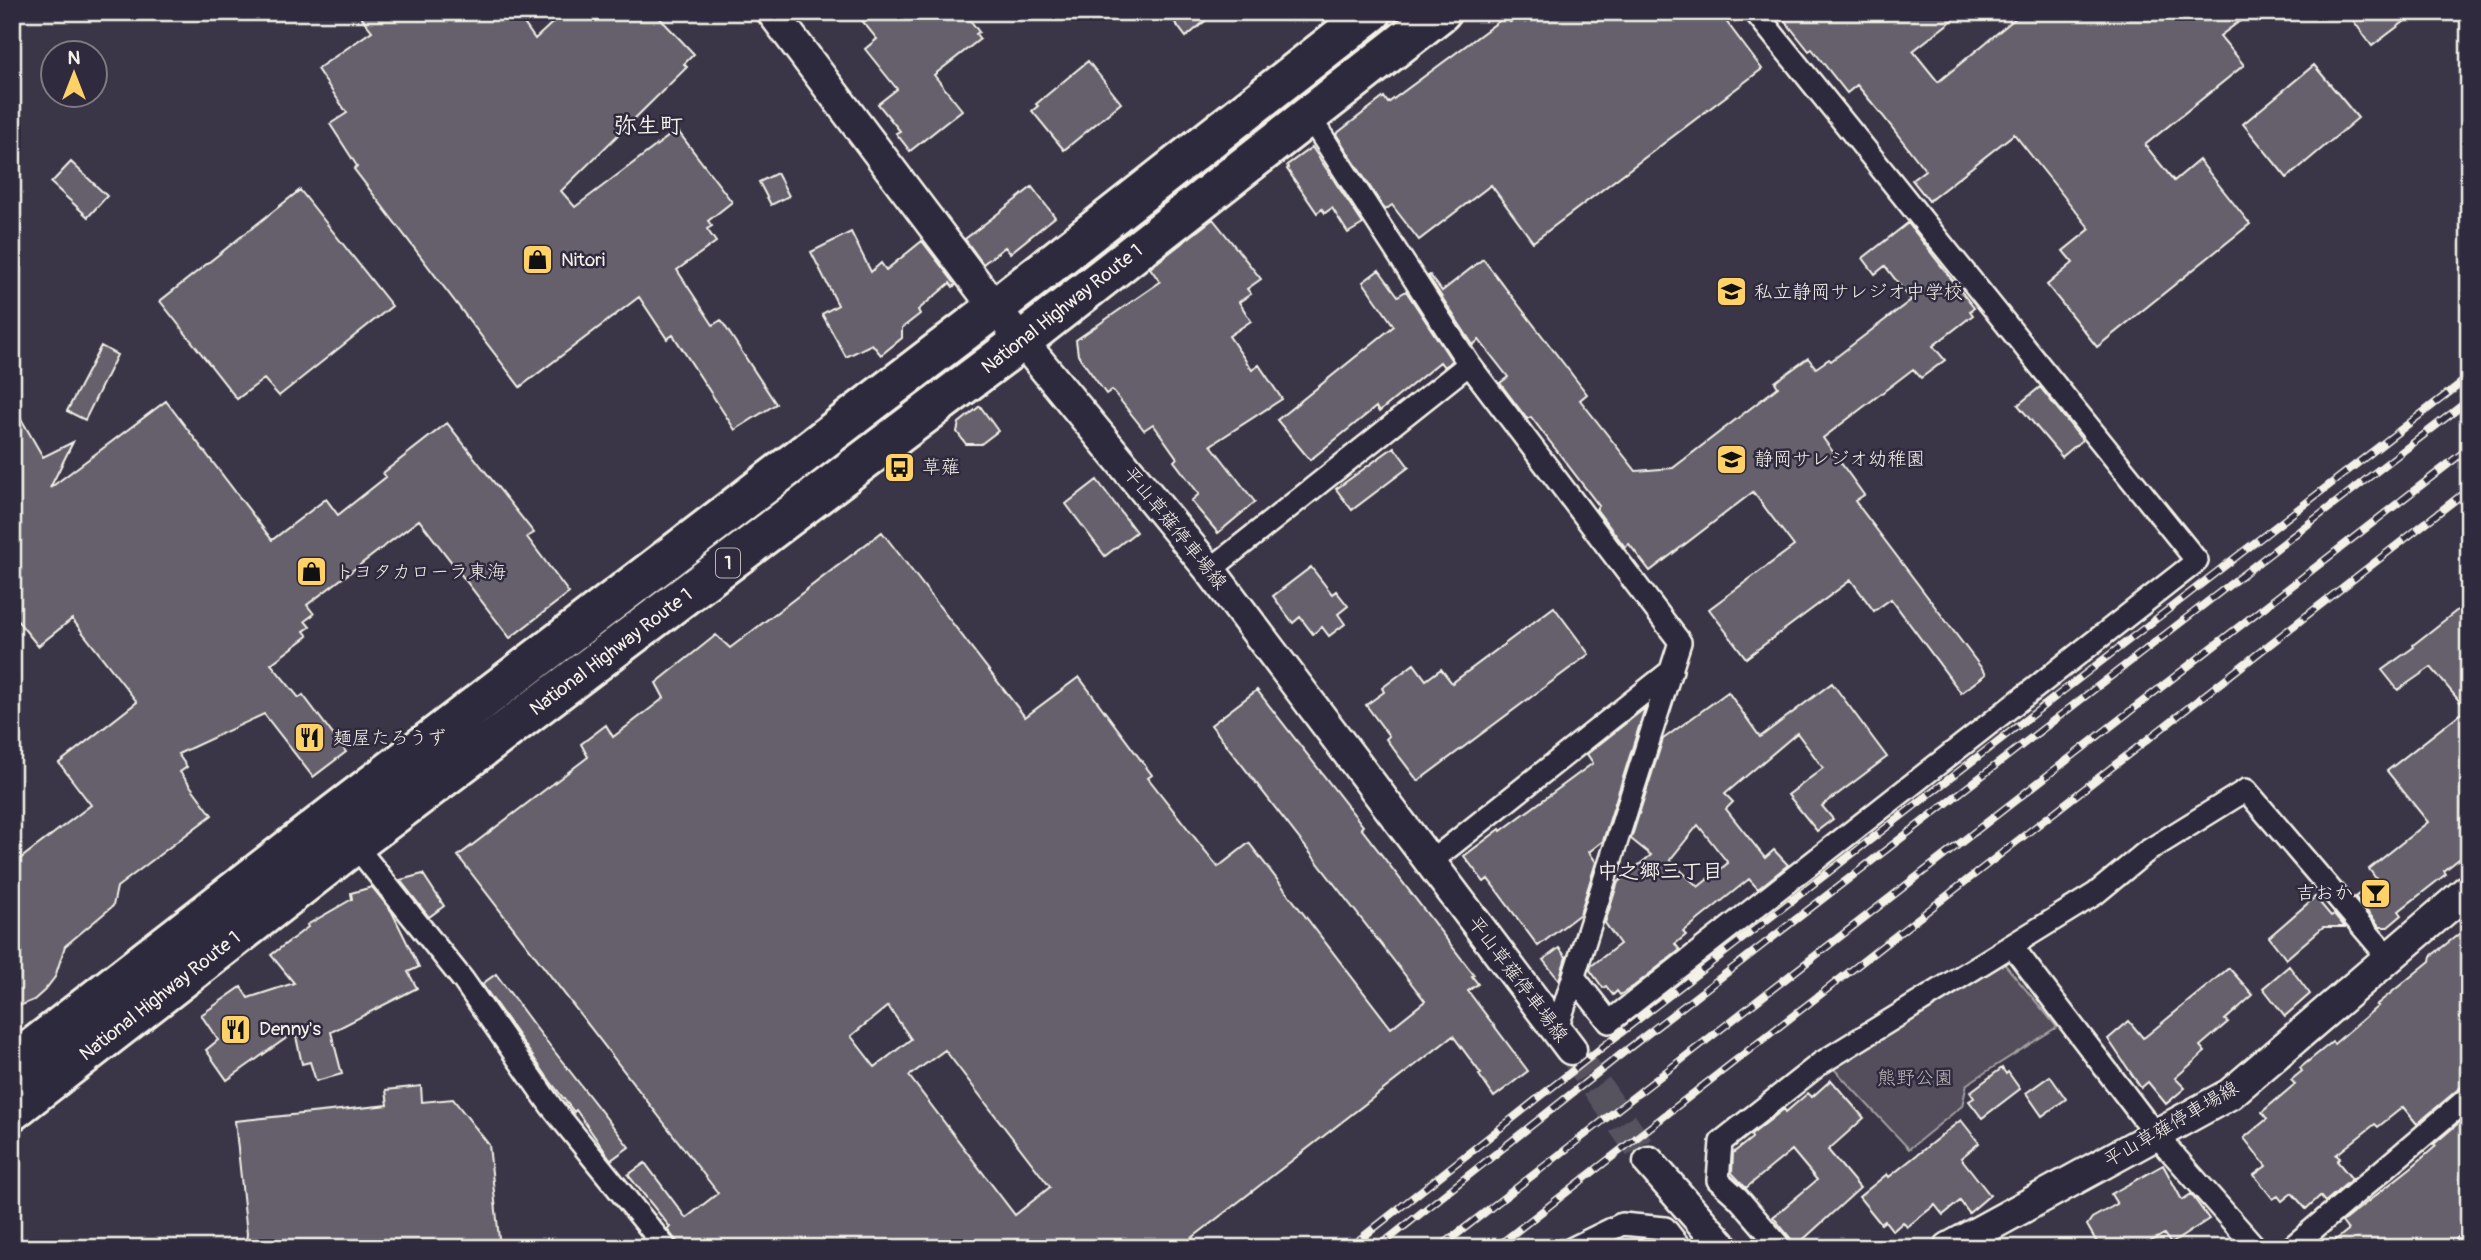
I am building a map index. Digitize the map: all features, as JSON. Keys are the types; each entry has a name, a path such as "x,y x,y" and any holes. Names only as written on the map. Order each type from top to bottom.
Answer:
{"highway":[{"name":"National Highway Route 1","path":"12,1111 354,845 1023,340 1441,12"},
{"name":"National Highway Route 1","path":"12,1064 995,308 1360,16"}],"main road":[{"name":"平山草薙停車場線","path":"772,12 995,308 1210,570 1564,1039"},
{"name":"平山草薙停車場線","path":"1949,1248 2231,1094 2469,889"},
{"path":"1649,1162 1724,1248"}],"street":[{"path":"1574,977 1609,1023 2197,561 1755,12"},
{"path":"1360,16 1387,55"},
{"path":"1309,116 1469,364 1680,642 1574,977 1564,1039"},
{"path":"1210,570 1469,364"},
{"path":"1429,863 1672,670"},
{"path":"1781,1248 1738,1198 1718,1180 1721,1142 1821,1063 2095,894 2146,852 2246,790 2389,958"},
{"path":"334,814 354,845 463,979 551,1106 666,1248"},
{"path":"2011,946 2156,1135 2256,1248"},
{"path":"2291,1248 2469,1097"},
{"path":"1573,1248 1622,1224 1665,1228 1681,1248"}],"green space":[{"name":"熊野公園","path":"2002,961 2057,1027 1967,1084 1962,1106 1909,1149 1833,1068"}],"building":[{"path":"357,12 516,12 535,39 564,12 654,12 694,54 684,64 687,67 561,191 575,207 677,130 732,202 708,221 712,226 707,229 716,242 677,270 713,325 721,320 776,404 735,430 673,335 667,339 639,297 520,387 354,169 357,166 330,124 347,113 317,69 372,31"},
{"path":"855,12 964,12 979,32 976,34 980,39 934,75 962,110 910,151 896,133 900,131 878,104 897,89 865,49 877,39"},
{"path":"1167,12 1216,12 1186,37"},
{"path":"1538,12 1719,12 1762,69 1533,242 1491,185 1419,240 1392,205 1385,210 1336,134 1384,97 1388,103 1506,16 1510,22 1520,15 1525,22"},
{"path":"1778,12 1963,12 1913,51 1938,82 2023,12 2252,12 2220,36 2244,65 2145,145 2174,181 2199,160 2250,224 2097,347 2047,285 2073,263 2063,251 2090,229 2014,134 1929,201 1912,180 1925,170 1883,116 1857,85 1847,93"},
{"path":"2347,12 2417,12 2372,46"},
{"path":"1088,61 1121,103 1064,150 1032,111 1038,106 1036,104"},
{"path":"2314,65 2358,118 2287,178 2243,124"},
{"path":"1312,147 1363,224 1348,233 1332,208 1325,213 1322,209 1317,213 1287,169 1287,165"},
{"path":"71,162 107,196 88,217 51,183"},
{"path":"777,173 789,196 771,205 759,182"},
{"path":"1032,187 1055,217 1010,253 1005,247 983,264 965,239"},
{"path":"300,190 392,306 279,396 264,379 237,399 160,301"},
{"path":"1213,219 1261,279 1247,289 1251,294 1239,302 1251,321 1229,336 1252,370 1259,365 1282,399 1211,445 1255,502 1218,533 1191,501 1199,494 1174,461 1177,458 1153,424 1144,430 1112,390 1106,394 1078,355 1076,340 1160,282 1150,268"},
{"path":"1908,223 1974,308 1970,311 1973,315 1933,346 1945,360 1921,378 1913,369 1823,438 1864,495 1855,501 1986,674 1961,693 1891,599 1874,611 1851,580 1746,658 1709,609 1794,546 1753,492 1650,571 1629,544 1625,547 1596,509 1599,506 1531,417 1527,419 1500,383 1508,377 1479,340 1473,345 1428,276 1430,275 1442,291 1483,259 1587,394 1580,400 1636,471 1673,468 1778,387 1775,382 1808,358 1816,368 1829,359 1831,361 1911,300 1885,266 1875,274 1863,258"},
{"path":"851,232 871,272 881,263 886,270 922,241 956,285 953,287 950,283 918,310 920,314 902,328 902,338 881,355 872,344 846,357 822,314 838,305 811,252"},
{"path":"1379,270 1398,296 1406,291 1452,361 1444,367 1440,362 1379,412 1376,407 1310,460 1277,420 1394,326 1363,282"},
{"path":"101,346 117,355 85,420 67,411"},
{"path":"2040,387 2082,440 2062,457 2018,405"},
{"path":"166,401 272,540 326,499 338,515 386,477 383,473 447,423 534,533 527,537 569,593 510,638 419,520 307,605 314,614 305,621 310,627 304,631 308,636 271,664 299,698 303,695 346,752 313,777 264,714 178,754 187,767 180,772 212,815 117,887 113,906 65,946 55,977 45,990 34,1000 12,1009 12,865 91,805 59,763 137,702 72,619 38,646 12,614 12,403 43,457 73,442 50,488"},
{"path":"980,406 998,431 981,444 966,444 957,432 959,423"},
{"path":"1394,447 1409,467 1352,510 1336,489"},
{"path":"1097,480 1136,532 1105,556 1066,504"},
{"path":"882,532 1025,717 1079,677 1152,775 1148,778 1218,867 1249,843 1391,1028 1425,1001 1211,725 1257,690 1474,975 1472,976 1478,984 1468,991 1528,1071 1494,1097 1453,1036 1179,1248 682,1248 667,1229 670,1227 628,1175 645,1163 686,1218 718,1193 458,856 588,757 581,744 606,725 613,737 664,698 656,683 716,635 730,648","holes":["888,1006 911,1039 875,1067 851,1036","945,1050 1050,1187 1015,1215 909,1076"]},
{"path":"1311,567 1332,594 1336,591 1348,606 1338,614 1345,624 1329,636 1322,627 1313,634 1300,617 1293,623 1273,596"},
{"path":"2469,601 2469,851 2444,871 2446,874 2399,911 2402,915 2388,927 2380,927 2355,897 2377,880 2369,869 2428,822 2387,771 2466,709 2431,667 2398,690 2382,670"},
{"path":"1554,607 1589,654 1418,781 1386,739 1389,736 1366,705 1384,692 1382,688 1414,664 1426,680 1441,669 1452,683"},
{"path":"1832,683 1887,757 1822,806 1833,819 1817,831 1788,795 1823,768 1797,733 1725,794 1733,802 1726,809 1765,858 1774,850 1788,865 1758,889 1749,879 1683,932 1686,935 1675,944 1680,950 1634,986 1620,995 1617,991 1613,995 1606,986 1603,988 1590,970 1591,966 1620,944 1605,923 1618,882 1651,855 1631,839 1663,739 1728,692 1760,737","holes":["1698,825 1728,863 1698,887 1670,860"]},
{"path":"1645,708 1603,841 1589,852 1596,862 1580,914 1538,946 1488,879 1484,882 1464,856 1593,763 1587,754"},
{"path":"423,874 444,906 429,917 400,880"},
{"path":"372,887 392,912 419,967 408,972 417,988 331,1032 342,1074 316,1081 310,1062 302,1064 295,1032 227,1080 206,1050 218,1040 201,1015 241,987 248,998 294,983 271,955 308,927 307,925 352,899 351,893"},
{"path":"2315,897 2331,916 2334,914 2345,927 2323,927 2286,959 2269,937"},
{"path":"2469,926 2469,1084 2461,1087 2417,1124 2403,1107 2378,1127 2375,1124 2336,1155 2340,1158 2337,1161 2352,1179 2325,1202 2320,1196 2306,1209 2292,1193 2282,1201 2278,1196 2273,1199 2254,1175 2266,1166 2244,1138 2267,1119 2262,1112 2295,1084 2291,1080 2302,1071 2300,1068 2332,1042 2334,1044 2430,961 2431,956"},
{"path":"1559,948 1566,957 1559,980 1543,960"},
{"path":"2289,966 2310,994 2285,1016 2263,988"},
{"path":"2229,968 2253,995 2225,1020 2228,1022 2200,1046 2205,1052 2175,1078 2185,1088 2166,1104 2148,1082 2141,1088 2108,1039 2129,1021 2143,1038 2145,1037"},
{"path":"496,974 629,1147 611,1160 576,1110 574,1112 550,1081 482,984"},
{"path":"2002,1068 2020,1089 1982,1118 1969,1101 1974,1098 1970,1092"},
{"path":"2050,1076 2066,1099 2042,1116 2026,1093"},
{"path":"1831,1080 1864,1118 1828,1150 1860,1188 1794,1248 1791,1239 1773,1217 1817,1180 1792,1150 1746,1188 1732,1173 1733,1153 1784,1109 1786,1112 1808,1093 1812,1097"},
{"path":"421,1086 422,1102 453,1099 489,1145 500,1248 245,1248 247,1234 235,1121 388,1105 386,1090"},
{"path":"2469,1114 2469,1228 2456,1239 2463,1248 2326,1248 2348,1230 2342,1222 2413,1166"},
{"path":"1961,1120 1979,1143 1961,1158 1990,1195 1969,1213 1960,1201 1943,1215 1935,1205 1907,1227 1903,1222 1893,1231 1885,1221 1881,1224 1859,1197 1887,1174 1889,1177"},
{"path":"2163,1165 2182,1200 2191,1194 2209,1219 2171,1244 2164,1234 2139,1248 2100,1248 2087,1225 2092,1218 2117,1204 2111,1194"}],"tunnel":[{"path":"1571,1049 1649,1162"}],"railway":[{"path":"1349,1248 1614,1038 2469,377"},
{"path":"1377,1248 1624,1052 2469,400"},
{"path":"1439,1248 2469,448"},
{"path":"1495,1248 2469,489"}],"place":[{"name":"Nitori","path":"538,260"},
{"name":"私立静岡サレジオ中学校","path":"1731,292"},
{"name":"静岡サレジオ幼稚園","path":"1731,459"},
{"name":"草薙","path":"899,467"},
{"name":"トヨタカローラ東海","path":"312,572"},
{"name":"麺屋たろうず","path":"310,738"},
{"name":"吉おか","path":"2376,893"},
{"name":"Denny's","path":"236,1029"}],"district":[{"name":"弥生町","path":"648,125"},
{"name":"中之郷三丁目","path":"1660,871"}]}
